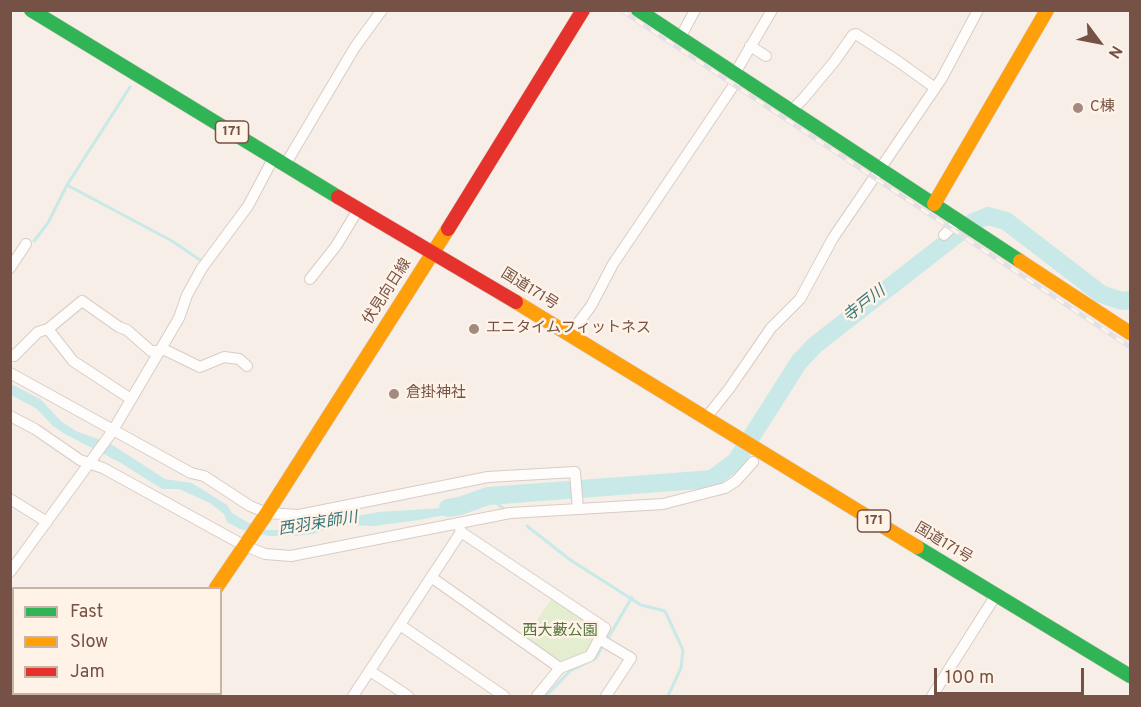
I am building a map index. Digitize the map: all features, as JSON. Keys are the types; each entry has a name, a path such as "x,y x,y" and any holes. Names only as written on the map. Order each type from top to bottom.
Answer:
{"main road":[{"name":"国道171号","path":"31,10 358,210 486,283 705,419 1130,674"},
{"name":"伏見向日線","path":"217,587 267,513 433,254 583,10"},
{"path":"638,10 1131,333"},
{"path":"934,204 1047,10"}],"street":[{"path":"10,572 113,432 179,318 187,295 202,268 280,161 355,46 382,10"},
{"path":"680,38 695,10"},
{"path":"569,335 591,306 613,264 737,75 750,46 772,10"},
{"path":"705,419 729,389 771,328 800,299 833,238 935,88 978,10"},
{"path":"791,111 856,34 935,88"},
{"path":"750,46 765,56"},
{"path":"310,279 336,246 358,210"},
{"path":"944,235 965,224"},
{"path":"10,268 26,244"},
{"path":"10,354 14,356 38,332 48,329 82,301 119,327 127,330 151,351 163,349 200,368 224,357 239,359 247,366"},
{"path":"48,329 73,362 131,399"},
{"path":"10,374 190,473 204,476 250,506 267,513 299,514 488,477 574,472 578,509"},
{"path":"10,416 35,429 80,460 92,462 245,546 265,554 291,556 459,527 510,513 663,504 713,492 736,481 753,462"},
{"path":"10,499 47,522"},
{"path":"353,696 431,577 459,527"},
{"path":"459,527 605,628 590,656 560,668 537,696"},
{"path":"431,577 560,668"},
{"path":"932,696 996,595"},
{"path":"400,625 504,696"},
{"path":"599,639 631,658 606,696"},
{"path":"370,671 408,696"}],"green space":[{"name":"西大藪公園","path":"552,598 596,628 598,635 588,650 568,661 558,660 525,638"}],"water":[{"name":"西羽束師川","path":"11,384 40,399 62,422 76,431 111,444 165,479 192,483 227,505 232,513 268,530 379,512 442,508 460,505 471,498 470,505 460,512 419,520 374,526 340,525 313,534 295,536 269,536 240,529 227,522 224,514 210,503 179,489 162,489 121,463 65,434 53,426 37,409 11,395"}],"waterway":[{"path":"34,241 48,223 67,185 130,87"},
{"path":"67,185 172,241 203,262"},
{"name":"寺戸川","path":"448,508 488,496 712,479 736,461 799,362 815,345 973,222 988,216 1006,221 1101,294 1122,301 1130,300"},
{"path":"488,496 504,509"},
{"path":"527,526 569,559 641,605 665,611 683,650 681,668 668,696"},
{"path":"607,640 632,597"},
{"path":"546,696 570,671 596,658 603,645"}],"railway":[{"path":"621,10 1130,347"}],"traffic: fast":[{"path":"31,10 338,197"},
{"path":"638,10 1020,261"},
{"path":"917,547 1130,676"}],"traffic: slow":[{"path":"934,204 1047,10"},
{"path":"217,587 267,513 448,229"},
{"path":"1020,261 1130,333"},
{"path":"516,302 917,547"}],"traffic: jam":[{"path":"448,229 583,10"},
{"path":"338,197 516,302"}],"place":[{"name":"C棟","path":"1078,108"},
{"name":"エニタイムフィットネス","path":"474,329"},
{"name":"倉掛神社","path":"394,394"}]}
